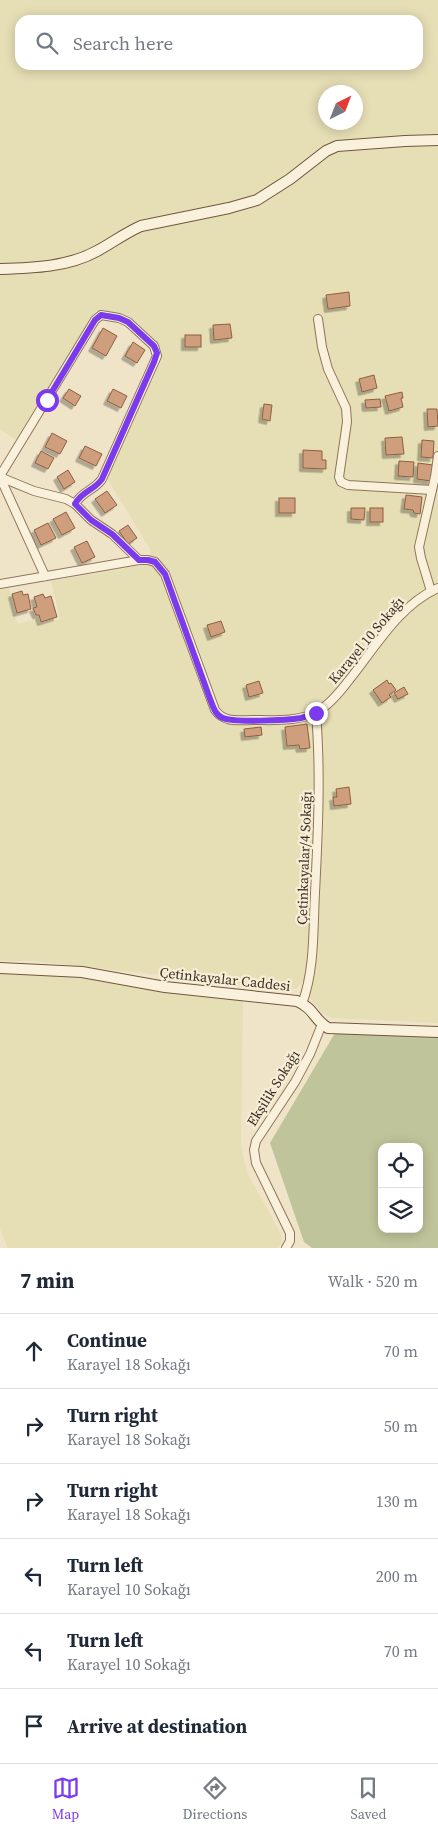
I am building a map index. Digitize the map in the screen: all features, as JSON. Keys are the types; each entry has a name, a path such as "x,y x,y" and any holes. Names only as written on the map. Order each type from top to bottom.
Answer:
{"street":[{"path":"0,269 54,265 68,262 97,251 141,226 229,208 257,200 290,179 326,151 337,146 438,140"},
{"path":"45,576 0,476 95,320 101,315 124,320 154,346 157,356 100,483 81,495 75,504"},
{"path":"318,319 322,348 328,369 346,408 347,422 339,477 341,482 348,485 432,490"},
{"path":"435,589 421,558 419,547 438,456"},
{"name":"Karayel 10 Sokağı","path":"0,476 34,490 66,499 75,504 91,520 112,534 139,560 155,562 165,574 210,699 218,715 230,720 301,718 316,713 340,692 400,617 416,601 435,589"},
{"path":"0,584 139,560"},
{"name":"Çetinkayalar/4 Sokağı","path":"302,1004 309,978 314,929 319,774 316,713"},
{"name":"Çetinkayalar Caddesi","path":"0,968 82,972 165,988 297,1001 312,1010 322,1024"},
{"path":"322,1024 328,1028 438,1032"},
{"name":"Ekşilik Sokağı","path":"286,1248 290,1241 290,1233 256,1163 254,1150 262,1130 303,1067 322,1024"}],"shaded area":[{"path":"0,0 438,0 438,1023 332,1018 323,1014 311,1000 303,981 296,989 285,989 35,961 0,961 0,590 9,588 17,624 37,619 38,624 60,619 51,581 150,564 150,549 107,478 160,358 161,350 158,343 138,324 114,312 96,311 18,441 0,429"},
{"path":"0,973 68,976 243,1001 241,1146 247,1172 282,1236 281,1244 278,1248 8,1248 0,1229"}],"green space":[{"path":"438,1031 438,1248 312,1248 304,1242 270,1143 335,1033"}],"building":[{"path":"349,292 350,306 328,309 326,295"},
{"path":"230,324 232,338 214,340 213,325"},
{"path":"103,328 117,336 106,356 92,348"},
{"path":"185,335 201,335 201,347 185,347"},
{"path":"133,342 145,350 137,363 125,356"},
{"path":"374,375 377,388 362,392 359,379"},
{"path":"69,389 81,396 75,406 63,398"},
{"path":"113,389 127,396 121,408 107,401"},
{"path":"402,392 403,407 389,411 385,396"},
{"path":"380,399 381,407 366,408 365,400"},
{"path":"264,404 272,405 270,421 262,419"},
{"path":"427,409 437,409 438,426 428,427"},
{"path":"52,433 67,441 60,454 45,447"},
{"path":"402,437 404,454 386,455 385,438"},
{"path":"422,440 434,441 433,458 421,457"},
{"path":"85,446 102,454 96,466 79,458"},
{"path":"303,450 322,451 322,460 326,460 326,469 303,468"},
{"path":"41,451 54,458 48,469 35,463"},
{"path":"399,461 414,462 413,477 398,476"},
{"path":"418,463 433,465 431,481 417,479"},
{"path":"68,470 75,482 64,489 57,477"},
{"path":"107,491 117,505 105,513 95,499"},
{"path":"406,495 422,497 420,514 414,513 413,510 404,509"},
{"path":"279,498 295,498 295,513 279,513"},
{"path":"351,508 365,508 364,520 351,519"},
{"path":"370,508 383,508 383,522 370,522"},
{"path":"66,512 75,528 62,535 53,519"},
{"path":"48,523 56,538 41,545 34,530"},
{"path":"128,525 137,538 128,544 119,531"},
{"path":"87,541 95,557 82,563 74,547"},
{"path":"22,591 23,595 28,594 31,609 17,613 12,594"},
{"path":"43,594 45,598 51,596 57,617 41,622 39,615 36,615 33,608 37,607 34,597"},
{"path":"221,621 225,632 211,637 207,625"},
{"path":"387,680 396,690 389,695 391,697 382,703 373,690"},
{"path":"259,681 263,693 249,697 246,685"},
{"path":"404,687 408,694 398,699 394,693"},
{"path":"307,724 310,748 300,749 299,745 287,746 285,727"},
{"path":"261,727 262,735 245,737 244,729"},
{"path":"349,787 351,804 334,806 333,797 337,797 336,789"}],"route":[{"path":"47,400 98,316 105,315 124,320 154,346 157,356 102,479 100,483 81,495 75,504 79,510 112,534 139,560 148,560 160,566 165,574 210,699 218,715 230,720 269,720 301,718 316,713"}]}
